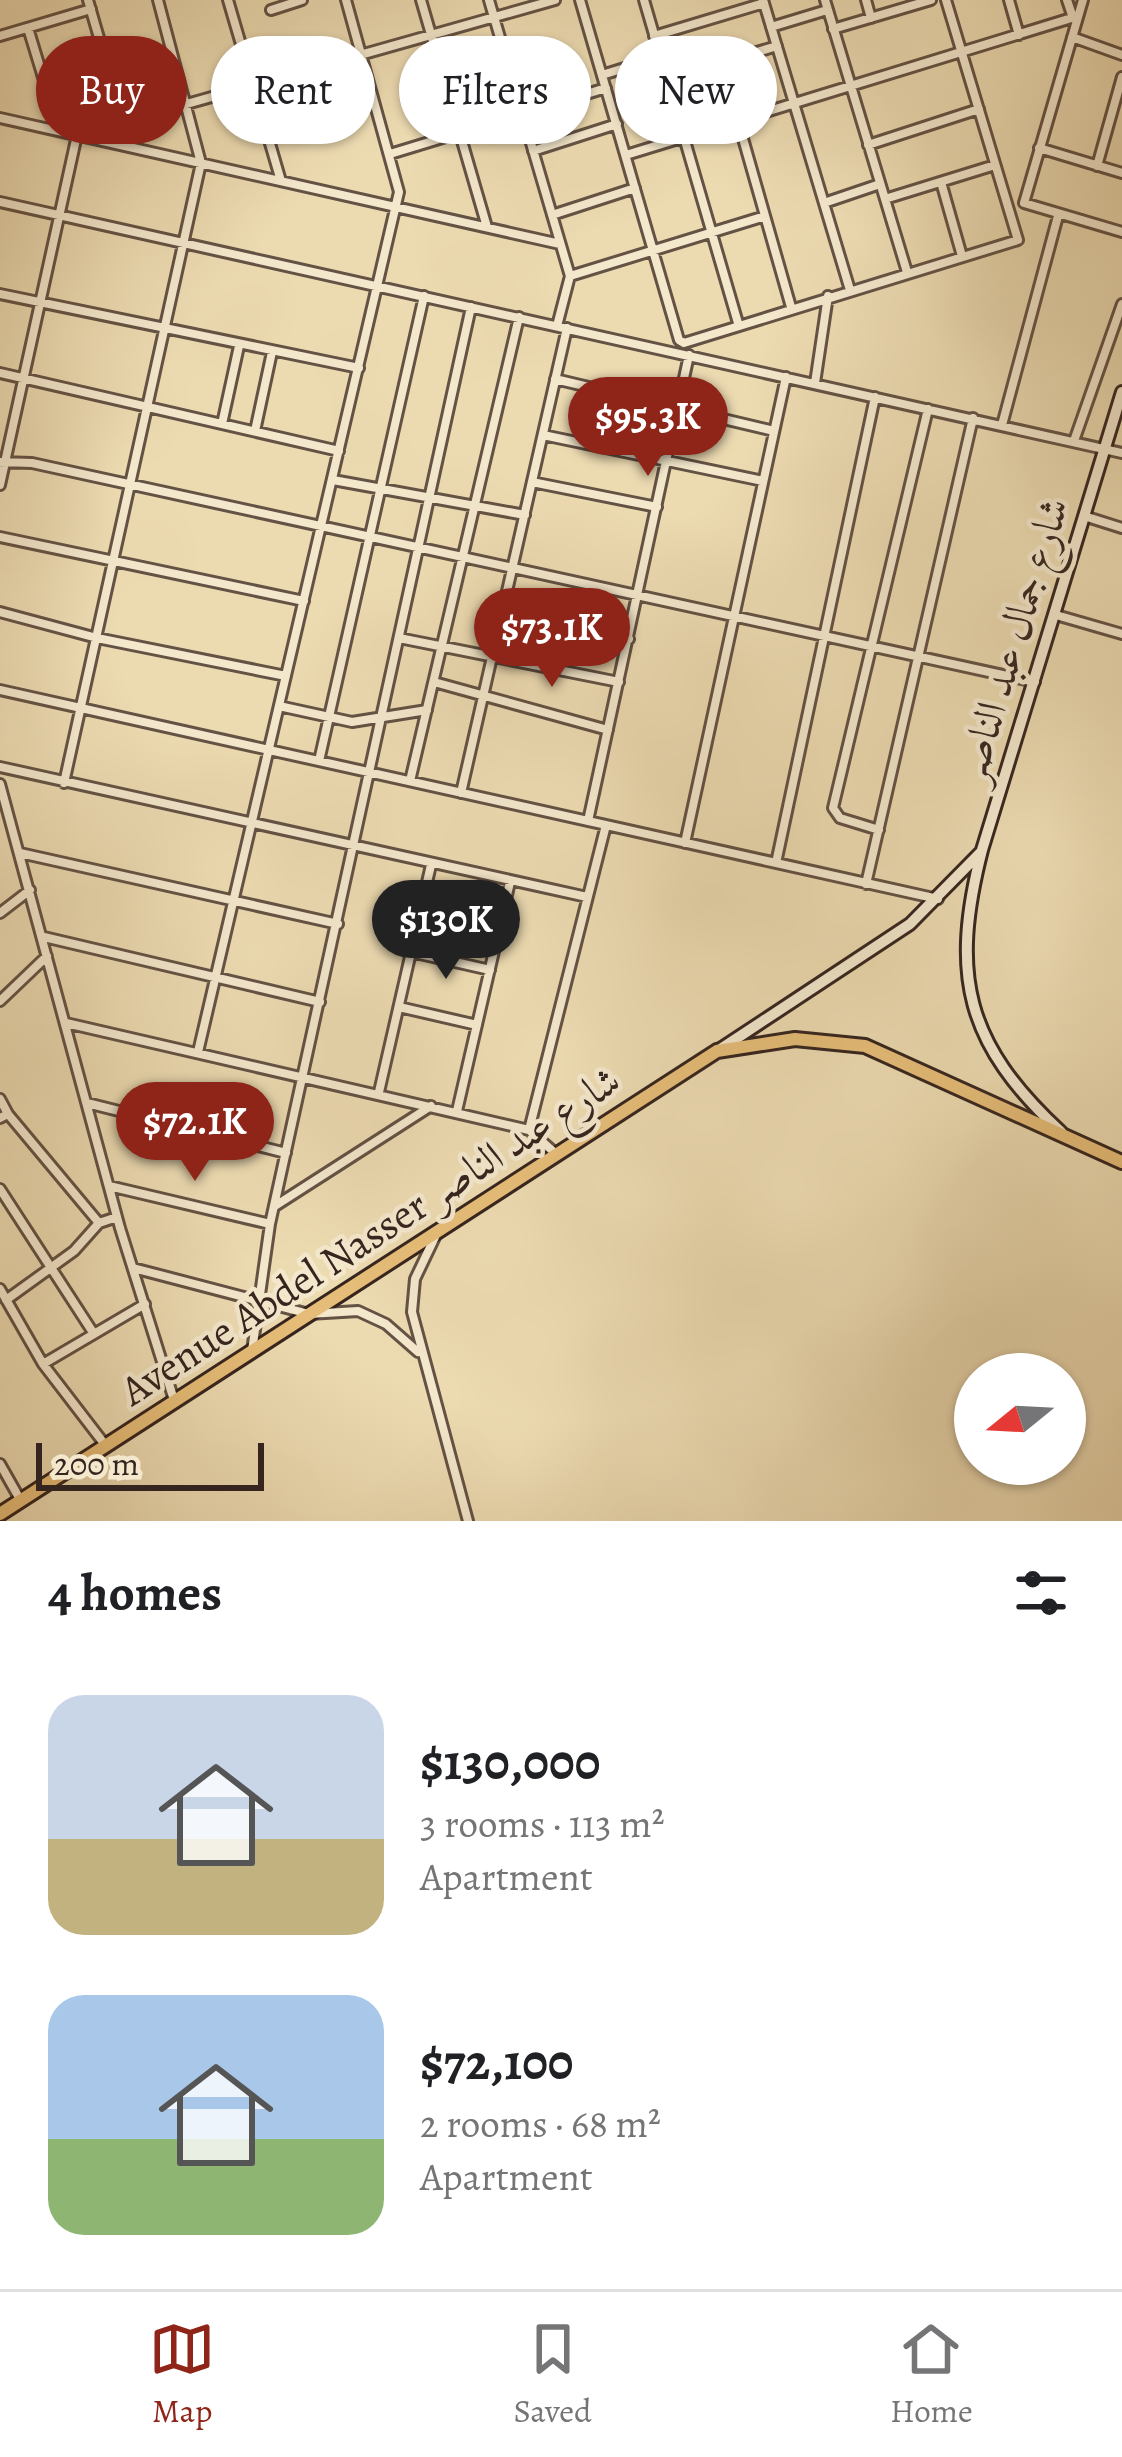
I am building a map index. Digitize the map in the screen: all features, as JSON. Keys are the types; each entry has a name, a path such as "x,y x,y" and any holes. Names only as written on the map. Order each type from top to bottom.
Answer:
{"main road":[{"name":"شارع جمال عبد الناصر","path":"1065,1136 1003,1071 974,1015 964,950 982,850 1122,392"},
{"name":"شارع جمال عبد الناصر","path":"717,1051 939,900 982,850"},
{"path":"717,1051 795,1039 865,1046 1122,1162"},
{"name":"Avenue Abdel Nasser شارع عبد الناصر","path":"0,1514 717,1051"}],"street":[{"path":"64,783 202,163 158,0"},
{"path":"228,0 239,36"},
{"path":"271,10 302,0"},
{"path":"346,0 356,36"},
{"path":"421,0 431,36 555,0"},
{"path":"489,0 499,36"},
{"path":"580,0 615,120"},
{"path":"644,0 654,36 763,2 774,36"},
{"path":"866,0 871,18"},
{"path":"833,29 931,0"},
{"path":"622,144 681,342 1019,238 946,0"},
{"path":"1009,0 1019,34"},
{"path":"1067,0 1075,17"},
{"path":"1084,0 1075,17 1024,202 1122,232"},
{"path":"0,37 90,5 99,36"},
{"path":"771,27 826,5 907,272"},
{"path":"777,109 1075,17"},
{"path":"28,28 36,55"},
{"path":"1072,37 1122,55"},
{"path":"777,46 850,290"},
{"path":"602,75 615,71"},
{"path":"1097,166 1122,76"},
{"path":"591,93 606,88"},
{"path":"188,106 211,99"},
{"path":"198,1052 399,192 375,102"},
{"path":"868,145 979,110"},
{"path":"0,118 36,126"},
{"path":"533,151 615,124"},
{"path":"0,485 75,144"},
{"path":"117,144 560,244"},
{"path":"270,144 281,181"},
{"path":"390,154 423,144"},
{"path":"462,144 487,227"},
{"path":"461,793 555,380 570,276 531,144"},
{"path":"626,155 661,144"},
{"path":"685,144 738,323"},
{"path":"745,144 791,307"},
{"path":"1039,148 1122,173"},
{"path":"885,199 995,165"},
{"path":"941,182 962,256"},
{"path":"824,203 880,184"},
{"path":"552,215 635,188"},
{"path":"0,202 1122,452"},
{"path":"570,276 765,216"},
{"path":"1002,425 1058,216"},
{"path":"0,294 359,368"},
{"path":"320,761 424,296"},
{"path":"815,383 828,296"},
{"path":"1074,441 1122,304"},
{"path":"252,1353 270,1224 471,307"},
{"path":"410,781 519,317"},
{"path":"222,424 239,346"},
{"path":"255,431 272,352"},
{"path":"588,821 689,356"},
{"path":"0,373 339,451"},
{"path":"685,843 786,377"},
{"path":"555,380 774,431"},
{"path":"776,863 874,397"},
{"path":"879,830 839,818 833,808 928,409"},
{"path":"866,884 973,418"},
{"path":"543,435 763,481"},
{"path":"2,462 513,566 1036,682"},
{"path":"333,479 525,515"},
{"path":"532,482 657,507"},
{"path":"1084,516 1122,528"},
{"path":"0,537 304,601"},
{"path":"503,611 629,638"},
{"path":"0,612 97,638 286,676"},
{"path":"1056,615 1122,634"},
{"path":"399,638 619,682"},
{"path":"434,682 484,692 608,730"},
{"path":"0,690 939,900"},
{"path":"279,706 352,722 428,710"},
{"path":"0,767 587,898"},
{"path":"0,784 117,1217 175,1401"},
{"path":"529,1130 607,826"},
{"path":"20,853 338,924"},
{"path":"380,1092 431,865"},
{"path":"457,1112 510,882"},
{"path":"0,913 30,890"},
{"path":"44,938 320,1002"},
{"path":"411,952 490,970"},
{"path":"0,1001 48,955"},
{"path":"399,1006 477,1025"},
{"path":"66,1023 529,1130 555,1153"},
{"path":"0,1099 4,1116 99,1223"},
{"path":"88,1103 286,1154"},
{"path":"274,1207 431,1106"},
{"path":"109,1186 270,1224"},
{"path":"0,1189 94,1334"},
{"path":"6,1300 51,1268 99,1223 117,1217"},
{"path":"442,1226 420,1263 412,1293 419,1353 468,1521"},
{"path":"133,1268 309,1314 358,1311 386,1324 419,1353"},
{"path":"0,1289 43,1364 106,1446"},
{"path":"43,1364 145,1304"},
{"path":"0,1464 21,1501"}]}
